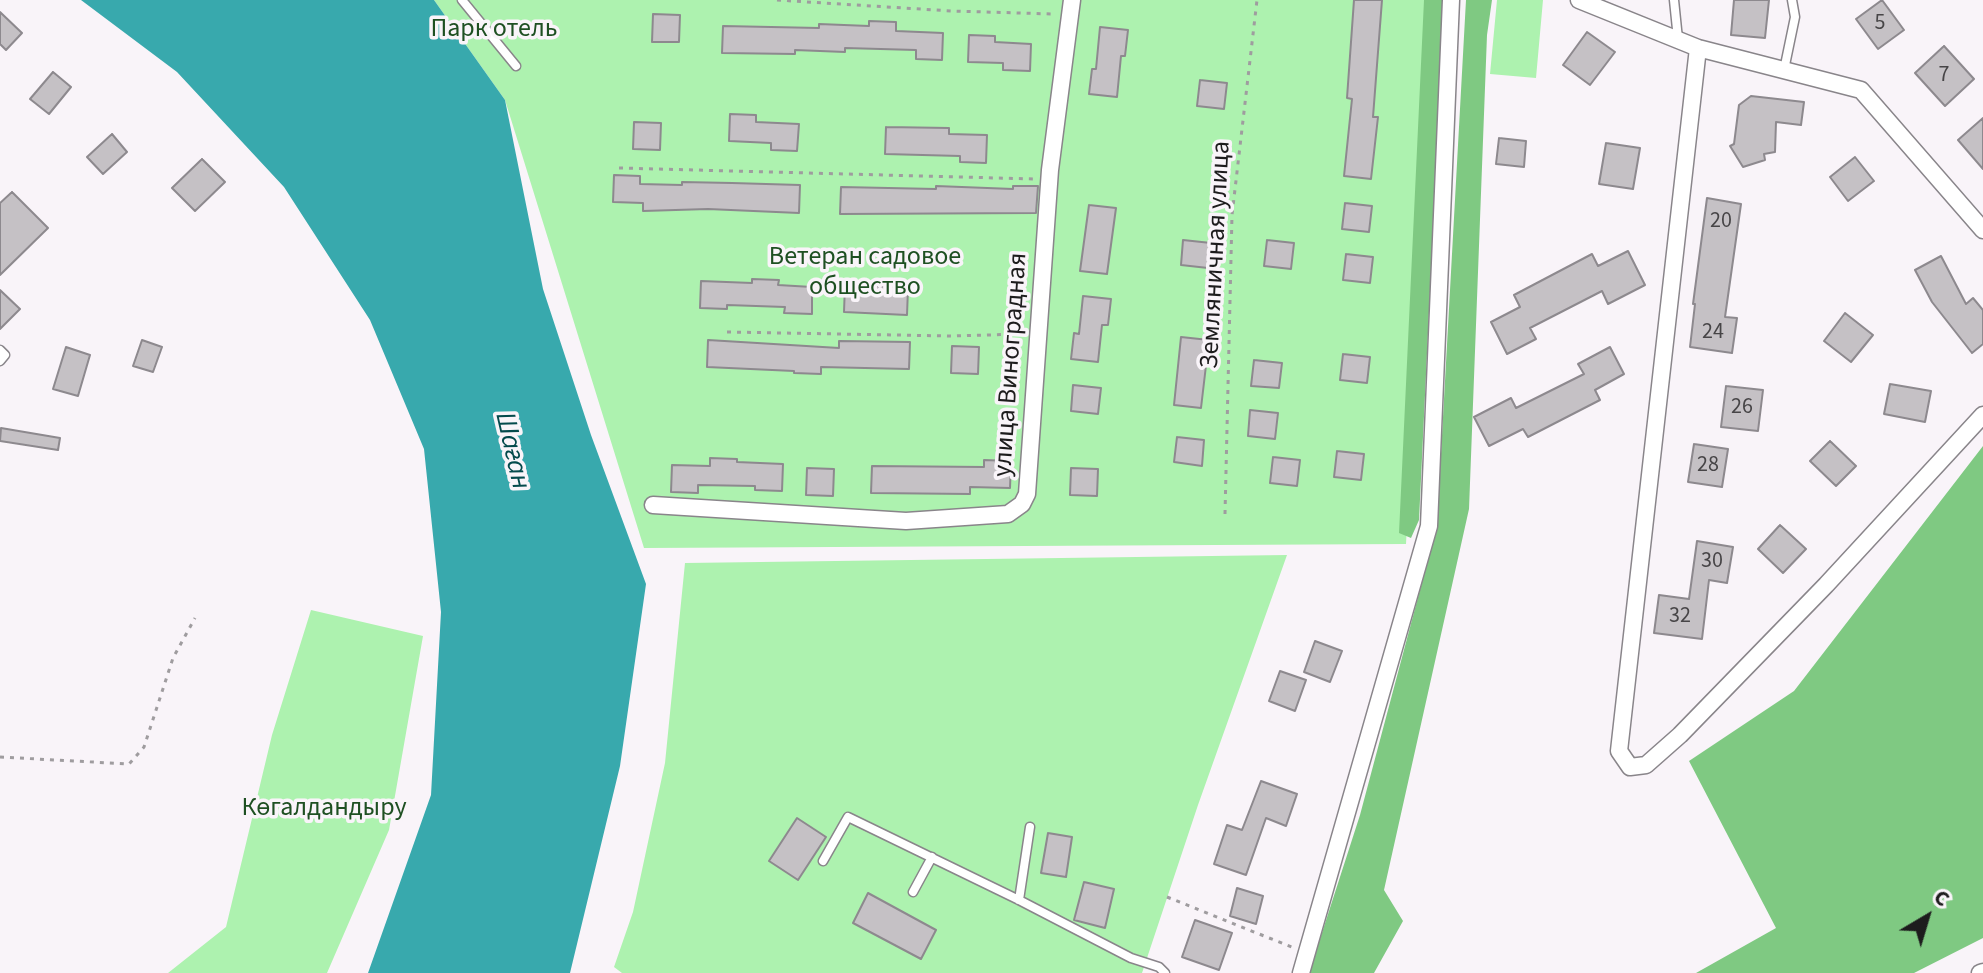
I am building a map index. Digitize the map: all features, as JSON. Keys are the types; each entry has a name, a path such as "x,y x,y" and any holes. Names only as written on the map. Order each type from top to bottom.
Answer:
{"street":[{"path":"1301,973 1429,526 1451,0"},
{"path":"1579,0 1698,48 1861,90 1983,230"},
{"name":"улица Виноградная","path":"653,505 906,521 1008,514 1022,504 1027,494 1049,179 1071,7"},
{"path":"1698,48 1619,751 1630,767 1646,765 1680,735 1826,585 1983,415"}],"lane":[{"path":"462,0 516,66"},
{"path":"1674,0 1678,41"},
{"path":"1784,70 1795,17 1792,0"},
{"path":"0,350 5,355 0,361"},
{"path":"823,861 848,817 1131,958 1159,967 1165,973"},
{"path":"1019,900 1030,827"},
{"path":"913,892 932,857"}],"path":[{"path":"777,0 952,11 1071,7"},
{"name":"Земляничная улица","path":"1225,514 1232,215 1257,0"},
{"path":"619,168 1049,179"},
{"path":"727,332 951,336 1039,334"},
{"path":"0,757 129,764 144,747 173,658 195,618"},
{"path":"1167,897 1308,953"}],"green space":[{"name":"Ветеран садовое общество","path":"434,0 1434,0 1406,544 644,548 505,100"},
{"path":"1424,0 1444,0 1419,520 1411,538 1399,533"},
{"path":"1466,0 1492,0 1487,35 1469,509 1384,890 1403,921 1374,973 1309,973 1360,815 1437,526"},
{"path":"1497,0 1543,0 1536,78 1490,74"},
{"path":"1983,446 1983,938 1914,973 1696,973 1776,928 1689,761 1794,691"},
{"path":"1287,555 1142,973 622,973 614,967 633,912 665,763 685,563"},
{"name":"Көгалдандыру","path":"311,610 423,636 389,830 327,973 168,973 226,927 272,735"}],"water":[{"name":"Шаған","path":"81,0 434,0 505,100 543,289 591,435 646,584 620,766 570,973 368,973 431,795 441,612 424,449 370,320 284,187 177,72"}],"building":[{"path":"1354,0 1382,0 1373,117 1378,117 1371,179 1344,176 1352,99 1347,98"},
{"path":"1734,0 1769,0 1765,38 1731,35"},
{"path":"1882,0 1904,30 1878,49 1856,19"},
{"path":"0,12 22,33 6,50 0,44"},
{"path":"653,14 680,15 679,42 652,42"},
{"path":"869,21 896,22 896,31 943,33 942,60 916,59 916,50 845,48 845,52 795,50 795,54 722,53 723,26 819,28 819,24 869,26"},
{"path":"1100,27 1128,30 1125,56 1121,56 1117,97 1089,94 1092,69 1096,69"},
{"path":"1587,32 1615,52 1590,85 1563,65"},
{"path":"969,35 995,36 995,42 1031,44 1030,71 1003,70 1003,63 968,62"},
{"path":"1944,46 1974,79 1945,106 1915,73"},
{"path":"53,72 71,87 49,114 30,99"},
{"path":"1200,80 1227,83 1224,109 1197,106"},
{"path":"1751,96 1804,102 1801,125 1776,122 1775,152 1764,154 1765,160 1743,167 1730,146 1734,144 1739,105"},
{"path":"730,114 756,115 756,122 799,124 797,151 771,150 771,143 729,141"},
{"path":"1983,118 1983,169 1958,140"},
{"path":"634,122 661,123 660,150 633,149"},
{"path":"886,127 949,128 949,134 987,135 986,163 960,162 960,156 885,154"},
{"path":"112,134 127,152 103,174 87,157"},
{"path":"1499,138 1526,141 1524,167 1496,164"},
{"path":"1606,143 1640,148 1633,189 1599,184"},
{"path":"1855,157 1874,181 1848,201 1830,177"},
{"path":"202,159 225,182 195,211 172,188"},
{"path":"614,175 640,176 640,184 800,185 799,213 708,209 643,211 643,203 613,202"},
{"path":"936,186 1013,189 1013,186 1038,186 1036,213 840,214 841,187 936,189"},
{"path":"12,192 48,228 0,275 0,203"},
{"path":"1707,198 1741,204 1725,317 1737,318 1732,353 1690,347"},
{"path":"1345,203 1372,206 1369,232 1342,229"},
{"path":"1089,205 1116,208 1107,274 1080,271"},
{"path":"1183,240 1211,243 1208,268 1181,265"},
{"path":"1267,240 1294,243 1291,269 1264,266"},
{"path":"1628,251 1645,285 1608,304 1602,291 1530,328 1536,339 1507,354 1491,322 1520,307 1514,295 1592,254 1598,266"},
{"path":"1346,254 1373,257 1370,283 1343,280"},
{"path":"1941,256 1966,304 1973,298 1983,310 1983,344 1972,353 1932,302 1915,270"},
{"path":"752,279 779,280 778,285 812,287 812,314 784,313 785,307 727,305 727,309 700,308 701,281 752,283"},
{"path":"845,284 908,288 907,315 844,312"},
{"path":"0,290 20,309 0,329"},
{"path":"1083,296 1111,299 1108,325 1102,325 1098,362 1071,359 1074,333 1079,334"},
{"path":"1845,313 1873,335 1851,362 1824,341"},
{"path":"1181,337 1209,340 1201,408 1174,405"},
{"path":"142,340 162,347 153,372 133,366"},
{"path":"708,340 839,348 839,341 910,342 909,369 821,367 821,374 707,367"},
{"path":"952,346 979,347 978,374 951,373"},
{"path":"66,347 90,355 78,396 53,389"},
{"path":"1610,347 1624,374 1595,390 1600,400 1528,437 1523,429 1489,446 1474,417 1511,398 1516,408 1584,374 1578,364"},
{"path":"1343,354 1370,357 1367,383 1340,380"},
{"path":"1254,360 1282,363 1279,388 1251,386"},
{"path":"1890,384 1931,391 1925,422 1884,414"},
{"path":"1073,385 1101,388 1098,414 1071,411"},
{"path":"1726,386 1763,390 1758,431 1721,427"},
{"path":"1250,410 1278,413 1275,439 1248,436"},
{"path":"1,428 60,438 58,450 0,441"},
{"path":"1177,437 1204,440 1202,466 1174,462"},
{"path":"1830,441 1856,466 1836,486 1810,461"},
{"path":"1694,444 1728,449 1722,487 1688,482"},
{"path":"1337,451 1364,454 1361,480 1334,477"},
{"path":"1273,457 1300,460 1297,486 1270,483"},
{"path":"710,458 783,464 782,491 755,490 755,486 698,485 698,493 671,492 672,465 710,466"},
{"path":"984,460 1011,461 1010,488 970,487 970,494 871,493 872,466 984,467"},
{"path":"807,468 834,469 833,496 806,495"},
{"path":"1071,468 1098,469 1097,496 1070,495"},
{"path":"1780,525 1806,549 1783,573 1758,549"},
{"path":"1697,541 1733,547 1727,583 1709,580 1702,639 1654,633 1659,595 1689,599"},
{"path":"1315,641 1342,651 1330,682 1304,672"},
{"path":"1280,671 1306,680 1295,711 1269,701"},
{"path":"1261,781 1297,794 1286,826 1266,818 1246,875 1214,864 1227,825 1242,830"},
{"path":"797,818 826,837 798,880 769,861"},
{"path":"1048,833 1072,837 1066,877 1041,873"},
{"path":"1084,882 1114,889 1105,928 1074,920"},
{"path":"1237,888 1263,896 1256,924 1230,916"},
{"path":"868,893 936,930 921,959 853,923"},
{"path":"1195,920 1232,933 1219,970 1182,957"}],"park label":[{"name":"Парк отель","path":"494,30"}]}
